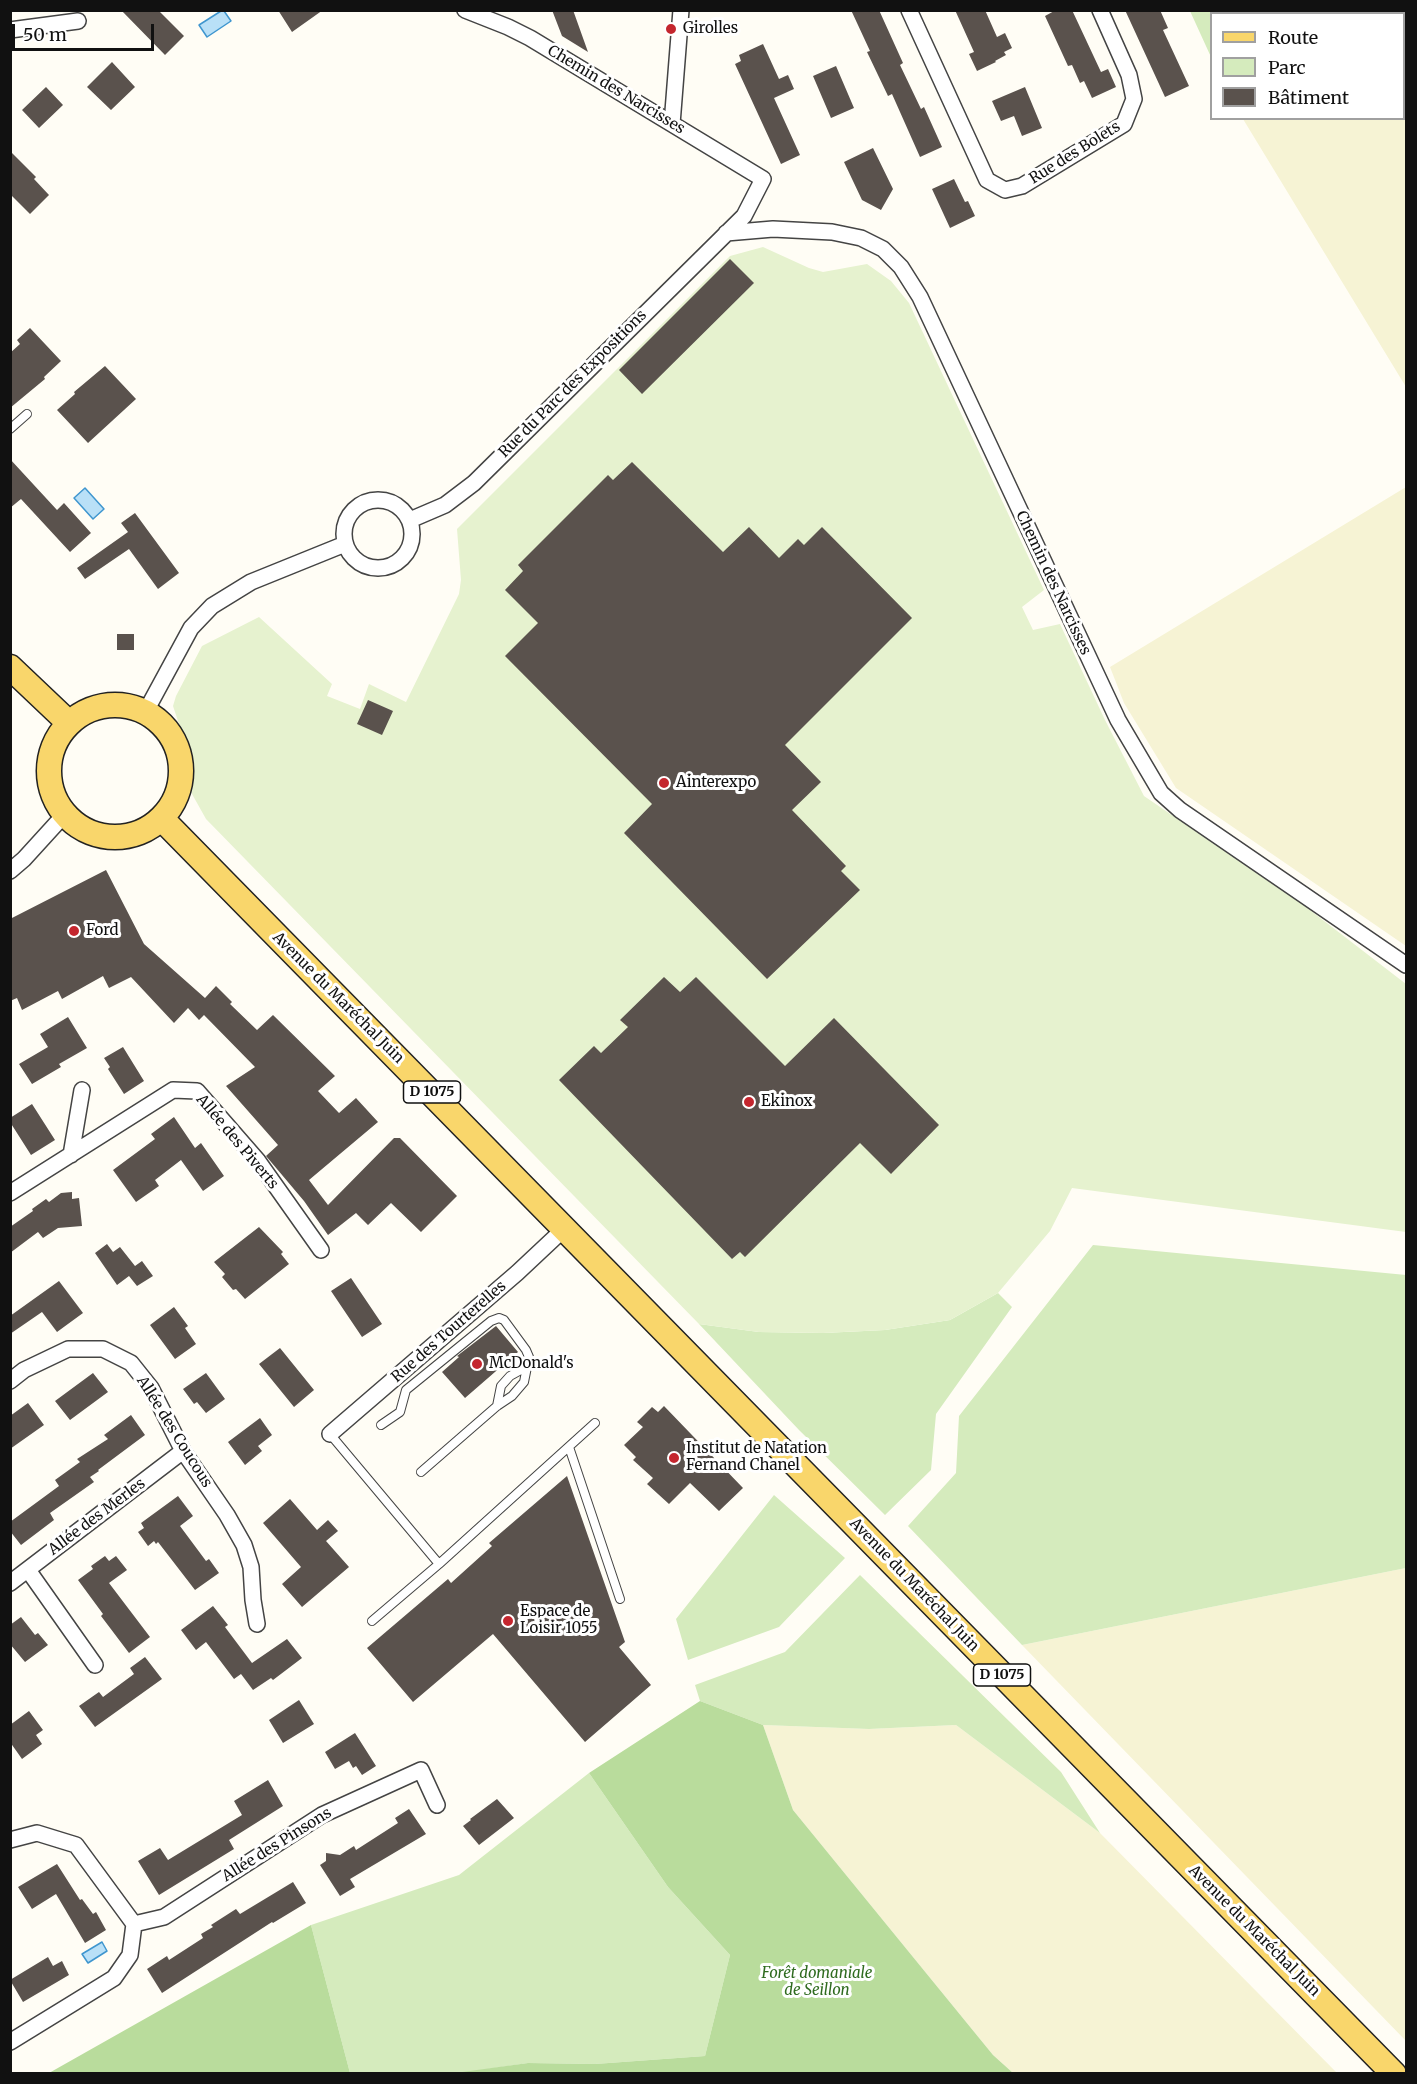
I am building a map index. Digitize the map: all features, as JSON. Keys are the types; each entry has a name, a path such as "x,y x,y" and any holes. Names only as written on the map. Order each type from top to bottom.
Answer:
{"main road":[{"path":"10,667 69,723"},
{"path":"117,704 146,711 159,720 173,737 181,758 182,780 175,801 162,819 144,831 123,837 101,836 81,828 64,814 55,800 50,784 49,768 55,744 69,723 83,712 99,706 117,704"},
{"name":"Avenue du Maréchal Juin","path":"162,819 1394,2073"}],"street":[{"name":"Chemin des Narcisses","path":"465,10 530,38 763,180"},
{"path":"672,124 681,10"},
{"name":"Rue des Bolets","path":"909,10 987,180 1005,190 1022,186 1124,124 1134,99 1129,75 1100,10"},
{"path":"10,30 78,21"},
{"name":"Rue du Parc des Expositions","path":"410,520 445,506 474,483 744,216 763,180"},
{"name":"Chemin des Narcisses","path":"726,233 773,229 832,232 861,238 882,249 901,267 920,297 1118,720 1161,793 1180,810 1407,965"},
{"path":"375,500 395,504 410,520 412,540 403,558 395,564 375,568 365,566 350,553 345,544 344,532 347,520 363,503 375,500"},
{"path":"146,711 191,627 212,606 251,582 345,544"},
{"path":"10,871 24,859 64,814"},
{"name":"Allée des Piverts","path":"10,1193 173,1089 197,1091 258,1161 321,1250"},
{"path":"71,1155 82,1090"},
{"name":"Rue des Tourterelles","path":"330,1434 566,1228"},
{"name":"Allée des Coucous","path":"10,1381 24,1370 68,1349 104,1349 131,1363 151,1388 183,1450 227,1515 244,1545 251,1567 257,1623"},
{"name":"Allée des Merles","path":"10,1583 183,1450"},
{"path":"28,1570 95,1665"},
{"name":"Allée des Pinsons","path":"134,1924 164,1917 322,1815 421,1770 437,1805"},
{"path":"10,1840 37,1833 76,1845 134,1924 130,1955 114,1978 10,2042"}],"lane":[{"path":"10,429 27,414"},
{"path":"381,1425 400,1412 406,1390 491,1321 499,1318 504,1320 529,1357 524,1382 512,1396 497,1406 421,1472"},
{"path":"497,1406 501,1386 510,1376 528,1366"},
{"path":"372,1621 596,1423"},
{"path":"330,1434 439,1564"},
{"path":"569,1447 620,1599"}],"shaded area":[{"path":"1340,10 1406,11 1406,387 1244,120 1405,120 1405,12 1337,12"},
{"path":"1406,487 1406,946 1176,788 1124,703 1110,667"},
{"path":"1406,1568 1406,2041 1022,1645"},
{"path":"763,1725 869,1729 956,1725 1100,1833 1337,2073 1013,2073 993,2055 793,1810"}],"green space":[{"path":"1190,11 1340,11 1210,12 1210,55"},
{"name":"Ainterexpo","path":"763,247 823,272 867,264 891,281 909,303 1044,590 1022,607 1033,630 1060,624 1144,796 1306,907 1406,984 1406,1232 1072,1188 1050,1231 998,1293 950,1320 885,1330 823,1333 759,1332 699,1324 206,819 192,794 183,736 173,706 202,646 259,617 332,684 327,696 360,709 369,684 406,702 459,594 461,580 457,529 730,256"},
{"path":"1093,1245 1406,1275 1406,1568 1022,1645 908,1526 956,1473 959,1416"},
{"path":"998,1293 1012,1307 936,1414 931,1470 885,1515 799,1430 699,1324 759,1332 823,1333 885,1330 950,1320"},
{"path":"774,1495 845,1558 779,1627 688,1660 676,1619"},
{"path":"860,1575 1061,1772 1100,1833 956,1725 869,1729 763,1725 700,1701 695,1685 785,1652"},
{"name":"Forêt domaniale de Seillon","path":"700,1701 763,1725 793,1810 993,2055 1013,2073 455,2073 528,2063 595,2064 705,2056 730,1955 668,1887 589,1773"},
{"path":"589,1773 668,1887 730,1955 705,2056 595,2064 528,2063 455,2074 350,2073 311,1925 459,1875"},
{"path":"311,1925 350,2073 49,2073"}],"water":[{"path":"224,11 231,21 207,37 199,25"},
{"path":"85,488 104,509 93,519 74,498"},
{"path":"102,1942 107,1951 88,1963 82,1954"}],"building":[{"path":"121,10 158,10 184,36 165,55"},
{"path":"278,10 323,10 292,32"},
{"path":"552,10 573,10 588,52 562,36"},
{"path":"851,10 879,10 903,63 900,65 921,109 924,107 942,147 920,157 892,94 888,96 867,52 870,51"},
{"path":"955,10 985,10 997,37 1005,33 1012,48 1004,52 1006,55 996,62 977,71 969,54 974,52"},
{"path":"1056,10 1072,10 1101,72 1108,69 1116,87 1092,98 1084,81 1080,83 1072,65 1068,66 1045,16"},
{"path":"1125,10 1160,10 1168,28 1163,30 1189,86 1165,97"},
{"path":"763,44 779,79 788,75 794,89 774,98 800,155 781,164 735,64 741,61 739,55"},
{"path":"112,62 135,87 111,110 87,87"},
{"path":"836,66 854,108 831,118 813,76"},
{"path":"46,87 63,105 39,128 22,110"},
{"path":"1025,87 1042,128 1022,136 1014,116 1001,121 992,101"},
{"path":"873,148 893,189 881,210 862,200 844,162"},
{"path":"10,151 36,177 34,179 49,195 30,214 10,194"},
{"path":"954,179 975,216 950,228 932,189"},
{"path":"730,259 754,283 642,394 619,370"},
{"path":"30,328 61,361 44,377 45,379 10,408 10,353 20,344 17,340"},
{"path":"105,366 136,399 88,443 57,410"},
{"path":"10,459 57,510 64,503 91,533 70,552 21,499 10,508"},
{"path":"632,462 723,552 749,527 779,558 798,539 804,545 822,527 912,618 785,745 821,782 792,810 846,866 841,871 860,890 767,979 624,833 652,804 505,656 538,623 505,590 523,571 518,565 608,475 613,480"},
{"path":"135,513 179,573 158,589 129,549 85,579 77,568 128,532 121,523"},
{"path":"117,634 134,634 134,650 117,650"},
{"path":"368,700 393,711 382,735 357,724"},
{"path":"106,870 144,944 205,998 216,986 232,1002 230,1004 257,1030 273,1015 335,1076 318,1091 339,1113 356,1098 378,1122 309,1180 328,1205 394,1138 400,1138 457,1196 421,1232 391,1203 368,1225 356,1213 328,1235 304,1201 266,1156 278,1145 226,1086 255,1067 204,1015 199,1020 188,1008 174,1023 131,977 109,988 103,976 62,999 58,991 22,1010 17,998 10,1001 10,919"},
{"name":"Ekinox","path":"664,977 680,992 696,977 785,1066 834,1018 939,1125 891,1174 860,1143 745,1257 740,1252 732,1259 559,1080 594,1046 601,1053 628,1027 620,1020"},
{"path":"68,1017 87,1048 59,1064 61,1067 32,1084 19,1064 48,1047 40,1034"},
{"path":"123,1047 144,1081 124,1094 108,1069 110,1067 104,1058"},
{"path":"32,1104 55,1140 31,1155 10,1122 10,1118"},
{"path":"174,1117 195,1148 201,1143 224,1176 203,1191 181,1160 155,1180 159,1186 136,1202 113,1170 155,1139 151,1134"},
{"path":"72,1192 72,1199 79,1198 82,1226 58,1228 43,1238 38,1232 10,1253 10,1227 46,1199 49,1202 61,1193"},
{"path":"259,1227 283,1252 281,1254 289,1264 245,1299 222,1277 225,1274 214,1262"},
{"path":"107,1244 113,1252 120,1247 135,1266 142,1261 153,1276 137,1286 129,1276 117,1285 95,1253"},
{"path":"351,1278 382,1324 362,1337 331,1291"},
{"path":"59,1281 83,1313 57,1332 42,1312 10,1334 10,1316"},
{"path":"174,1307 188,1326 185,1328 196,1344 175,1359 150,1325"},
{"name":"McDonald's","path":"496,1326 518,1352 465,1398 442,1372 459,1357 457,1356"},
{"path":"280,1348 314,1390 294,1407 259,1364"},
{"path":"93,1373 108,1392 70,1420 55,1401"},
{"path":"206,1373 225,1399 206,1413 197,1402 194,1404 183,1389"},
{"path":"28,1403 44,1425 10,1449 10,1416"},
{"name":"Institut de Natation Fernand Chanel","path":"664,1406 743,1488 719,1511 690,1483 669,1504 647,1484 653,1478 633,1460 636,1457 624,1445 643,1427 637,1422 652,1407 658,1412"},
{"path":"131,1415 145,1435 90,1477 94,1482 50,1513 54,1520 21,1545 10,1531 10,1522 59,1486 55,1480 80,1462 77,1459 108,1439 104,1435"},
{"path":"260,1418 272,1435 258,1446 262,1451 245,1465 228,1442"},
{"name":"Espace de Loisir 1055","path":"567,1476 625,1642 619,1647 651,1685 585,1742 493,1634 413,1702 367,1648 448,1579 451,1583 492,1546 489,1543"},
{"path":"178,1496 193,1516 180,1526 206,1561 209,1559 219,1573 195,1590 158,1542 156,1544 154,1541 148,1546 138,1532 144,1528 141,1523"},
{"path":"290,1499 317,1530 328,1520 338,1531 326,1541 349,1567 302,1607 282,1584 301,1567 263,1523"},
{"path":"105,1556 109,1561 116,1556 127,1570 109,1583 150,1637 129,1653 78,1580 93,1569 91,1566"},
{"path":"213,1606 228,1625 225,1627 252,1663 287,1639 302,1658 273,1680 271,1678 253,1690 241,1674 234,1679 206,1642 196,1650 181,1630"},
{"path":"21,1617 35,1635 38,1633 48,1645 25,1662 10,1644 10,1625"},
{"path":"145,1657 162,1679 95,1727 79,1706 99,1692 103,1697 134,1674 130,1668"},
{"path":"299,1700 314,1724 283,1743 269,1720"},
{"path":"29,1711 43,1730 36,1735 42,1744 22,1759 10,1742 10,1725"},
{"path":"355,1733 376,1766 362,1775 356,1766 353,1768 349,1761 335,1769 325,1752"},
{"path":"268,1780 283,1806 229,1840 234,1849 159,1895 138,1861 160,1848 168,1860 242,1815 234,1801"},
{"path":"497,1799 514,1818 479,1845 463,1826"},
{"path":"409,1809 426,1834 350,1879 355,1887 340,1896 320,1865 326,1861 326,1853 340,1855 354,1846 356,1850 398,1823 395,1818"},
{"path":"57,1864 80,1900 82,1899 93,1914 96,1912 106,1930 85,1943 56,1894 32,1909 18,1887"},
{"path":"293,1882 306,1903 272,1922 162,1993 147,1969 167,1956 169,1960 203,1938 201,1934 213,1927 211,1925 236,1909 240,1914"},
{"path":"48,1957 53,1966 62,1961 69,1975 23,2002 10,1980"}],"place":[{"name":"Girolles","path":"671,29"},
{"name":"Ainterexpo","path":"664,783"},
{"name":"Ford","path":"74,931"},
{"name":"Ekinox","path":"749,1102"},
{"name":"McDonald's","path":"477,1364"},
{"name":"Institut de Natation Fernand Chanel","path":"674,1458"},
{"name":"Espace de Loisir 1055","path":"508,1621"}]}
